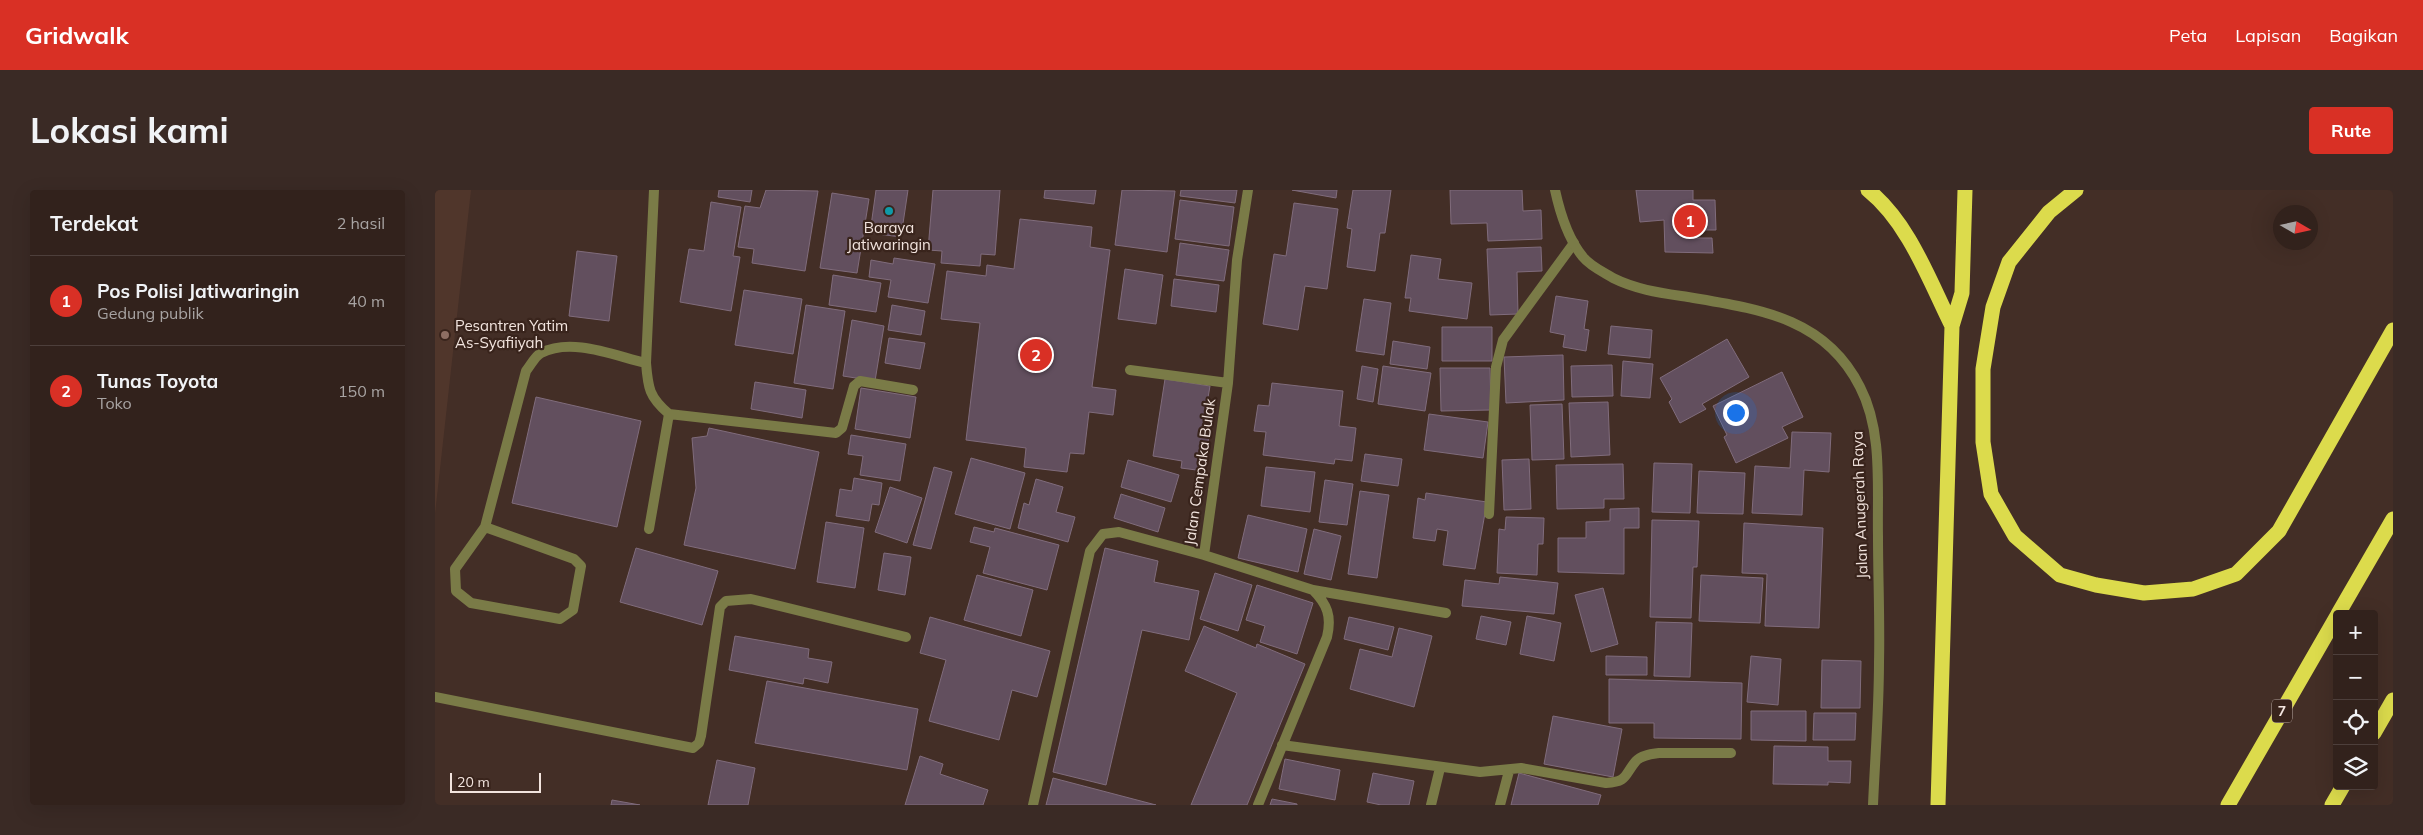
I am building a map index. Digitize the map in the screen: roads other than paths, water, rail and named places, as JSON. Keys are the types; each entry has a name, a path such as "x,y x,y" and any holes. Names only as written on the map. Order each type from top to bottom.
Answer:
{"highway":[{"path":"1868,190 1881,200 1897,222 1952,326"},
{"path":"1939,805 1952,326 1962,293 1965,190"},
{"path":"2076,190 2049,212 2009,262 1993,307 1983,369 1983,442 1991,494 2015,536 2060,575 2096,585 2143,594 2193,589 2236,574 2279,531 2393,330"},
{"name":"7","path":"2340,610 2393,519"},
{"name":"7","path":"2228,805 2333,622"},
{"path":"2378,726 2393,700"},
{"path":"2332,805 2341,790"}],"street":[{"path":"654,190 646,363 648,388 657,403 669,414 837,433 842,428 853,386 857,382 861,381 913,390"},
{"name":"Jalan Cempaka Bulak","path":"1033,805 1090,550 1103,534 1119,532 1204,555 1228,383 1237,260 1248,190"},
{"name":"Jalan Anugerah Raya","path":"1555,190 1560,210 1574,244 1584,259 1601,271 1625,284 1650,291 1786,319 1817,335 1842,358 1861,388 1872,422 1877,461 1879,664 1873,805"},
{"path":"1489,514 1496,367 1503,340 1574,244"},
{"path":"485,527 574,559 581,566 573,610 568,615 560,619 471,603 457,591 455,569 485,527 527,371 539,354 556,348 569,347 646,363"},
{"path":"1130,370 1228,383"},
{"path":"649,529 669,414"},
{"path":"1204,555 1313,590 1446,613"},
{"path":"1258,805 1330,624 1329,612 1324,601 1313,590"},
{"path":"435,697 693,748 699,743 701,736 720,607 726,601 751,599 906,637"},
{"path":"1282,745 1480,772 1509,771 1521,768 1606,783 1618,782 1626,777 1637,759 1648,755 1659,753 1731,753"},
{"path":"1431,805 1440,768"},
{"path":"1500,805 1509,771"}],"place":[{"name":"Baraya Jatiwaringin","path":"889,211"},
{"name":"Pos Polisi Jatiwaringin","path":"1690,221"},
{"name":"Pesantren Yatim As-Syafiiyah","path":"445,335"},
{"name":"Tunas Toyota","path":"1036,355"}]}
